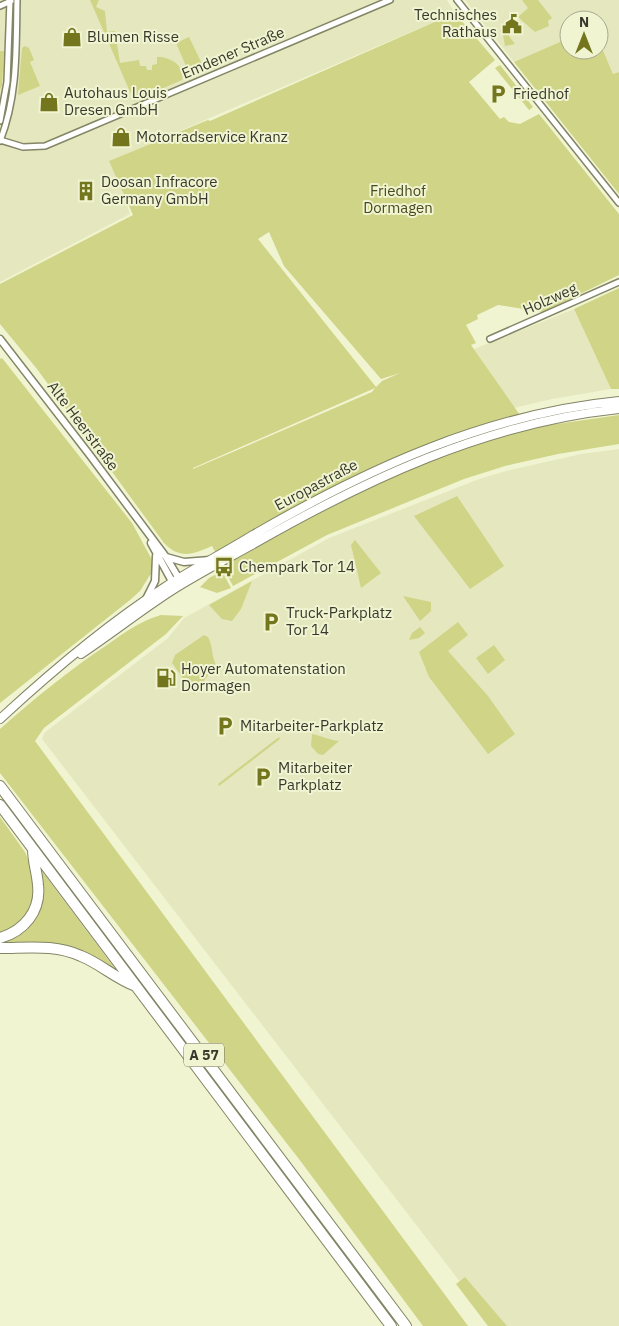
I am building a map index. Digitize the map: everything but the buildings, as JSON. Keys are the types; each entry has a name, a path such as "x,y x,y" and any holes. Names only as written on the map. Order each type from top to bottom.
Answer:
{"highway":[{"name":"A 57","path":"0,786 406,1326"},
{"name":"A 57","path":"0,805 391,1326"},
{"path":"0,938 21,928 30,919 35,909 39,886 33,861 33,849"},
{"path":"0,948 34,946 81,955 122,981 137,987"}],"main road":[{"name":"Europastraße","path":"60,668 211,560 327,493 450,439 528,415 619,400"},
{"name":"Europastraße","path":"0,719 90,640 146,600 330,501 418,461 463,444 528,424 619,409"}],"street":[{"path":"0,6 11,0"},
{"path":"0,121 7,82 11,0"},
{"path":"0,141 14,89 17,0"},
{"name":"Emdener Straße","path":"0,141 23,147 45,146 390,0"},
{"path":"457,0 619,203"},
{"name":"Holzweg","path":"490,339 619,282"},
{"name":"Alte Heerstraße","path":"0,338 116,490 144,531 166,557 177,583"},
{"name":"Alte Heerstraße","path":"144,531 155,553 177,583"},
{"path":"146,600 155,581 155,553"},
{"path":"166,557 184,562 211,560"}],"shaded area":[{"path":"0,0 447,0 455,13 112,160 130,214 0,282"},
{"path":"465,0 619,0 619,72 613,74 607,60 609,60 609,10 559,10 559,42 514,62"},
{"path":"574,309 611,389 552,399 514,408 474,349"},
{"path":"619,449 619,1326 494,1326 42,739 44,733 168,638 184,618 329,538 479,479 581,454"}],"green space":[{"path":"90,0 99,0 96,7 105,11 107,32 115,31 120,63 139,60 140,66 146,66 147,70 152,70 152,65 157,64 157,57 167,58 179,66 183,75 182,80 134,101"},
{"path":"522,0 538,0 552,18 548,21 549,26 535,32 518,17 528,8"},
{"name":"Friedhof Dormagen","path":"455,13 495,60 469,82 500,119 504,117 509,122 520,124 539,114 619,214 619,275 543,312 498,305 477,315 478,319 466,325 476,343 471,345 529,428 619,415 619,444 558,454 505,466 464,479 327,535 233,586 212,546 187,554 181,554 170,548 164,543 37,369 0,324 0,284 133,215 109,161 208,120 210,121","holes":["269,232 284,266 381,379 400,373 382,381 376,387 258,239","375,388 372,392 193,469 193,468"]},
{"path":"503,28 515,44 505,46 503,35 500,31"},
{"path":"189,37 205,70 193,76 189,73 176,43"},
{"path":"559,42 559,60 607,60 613,74 619,72 619,194 514,62"},
{"path":"25,46 29,48 34,60 30,62 40,86 18,95 22,48"},
{"path":"0,51 4,51 0,90"},
{"path":"500,65 533,107 529,110 495,68"},
{"path":"619,288 619,389 611,389 574,309"},
{"path":"2,358 132,523 151,558 153,574 150,575 140,591 130,600 0,703 0,359"},
{"path":"457,496 504,566 470,589 414,516"},
{"path":"355,540 381,573 361,588 351,545"},
{"path":"222,571 231,588 217,593 200,587 209,578"},
{"path":"252,581 241,609 232,621 222,619 209,605"},
{"path":"403,596 431,602 431,611 420,621"},
{"path":"161,615 183,616 166,634 44,728 35,741 468,1326 423,1326 302,1163 0,773 0,729 52,685 93,655 132,628"},
{"path":"458,622 468,635 448,651 488,696 515,734 488,754 429,677 419,652"},
{"path":"420,627 425,633 419,638 409,640 412,633"},
{"path":"204,635 210,640 216,665 194,694 172,663 175,655"},
{"path":"494,645 505,660 488,674 476,658"},
{"path":"312,734 339,741 323,755 318,754 311,746"},
{"path":"279,737 280,739 219,786 218,784"},
{"path":"0,817 25,852 35,877 32,908 19,926 0,935"},
{"path":"38,866 119,974 82,952 0,944 0,941 32,921"},
{"path":"465,1277 507,1326 488,1326 456,1284"}],"place":[{"name":"Technisches Rathaus","path":"512,24"},
{"name":"Blumen Risse","path":"72,37"},
{"name":"Friedhof","path":"498,94"},
{"name":"Autohaus Louis Dresen GmbH","path":"49,102"},
{"name":"Motorradservice Kranz","path":"121,137"},
{"name":"Doosan Infracore Germany GmbH","path":"86,191"},
{"name":"Chempark Tor 14","path":"224,567"},
{"name":"Truck-Parkplatz Tor 14","path":"271,622"},
{"name":"Hoyer Automatenstation Dormagen","path":"166,678"},
{"name":"Mitarbeiter-Parkplatz","path":"225,726"},
{"name":"Mitarbeiter Parkplatz","path":"263,777"}]}
